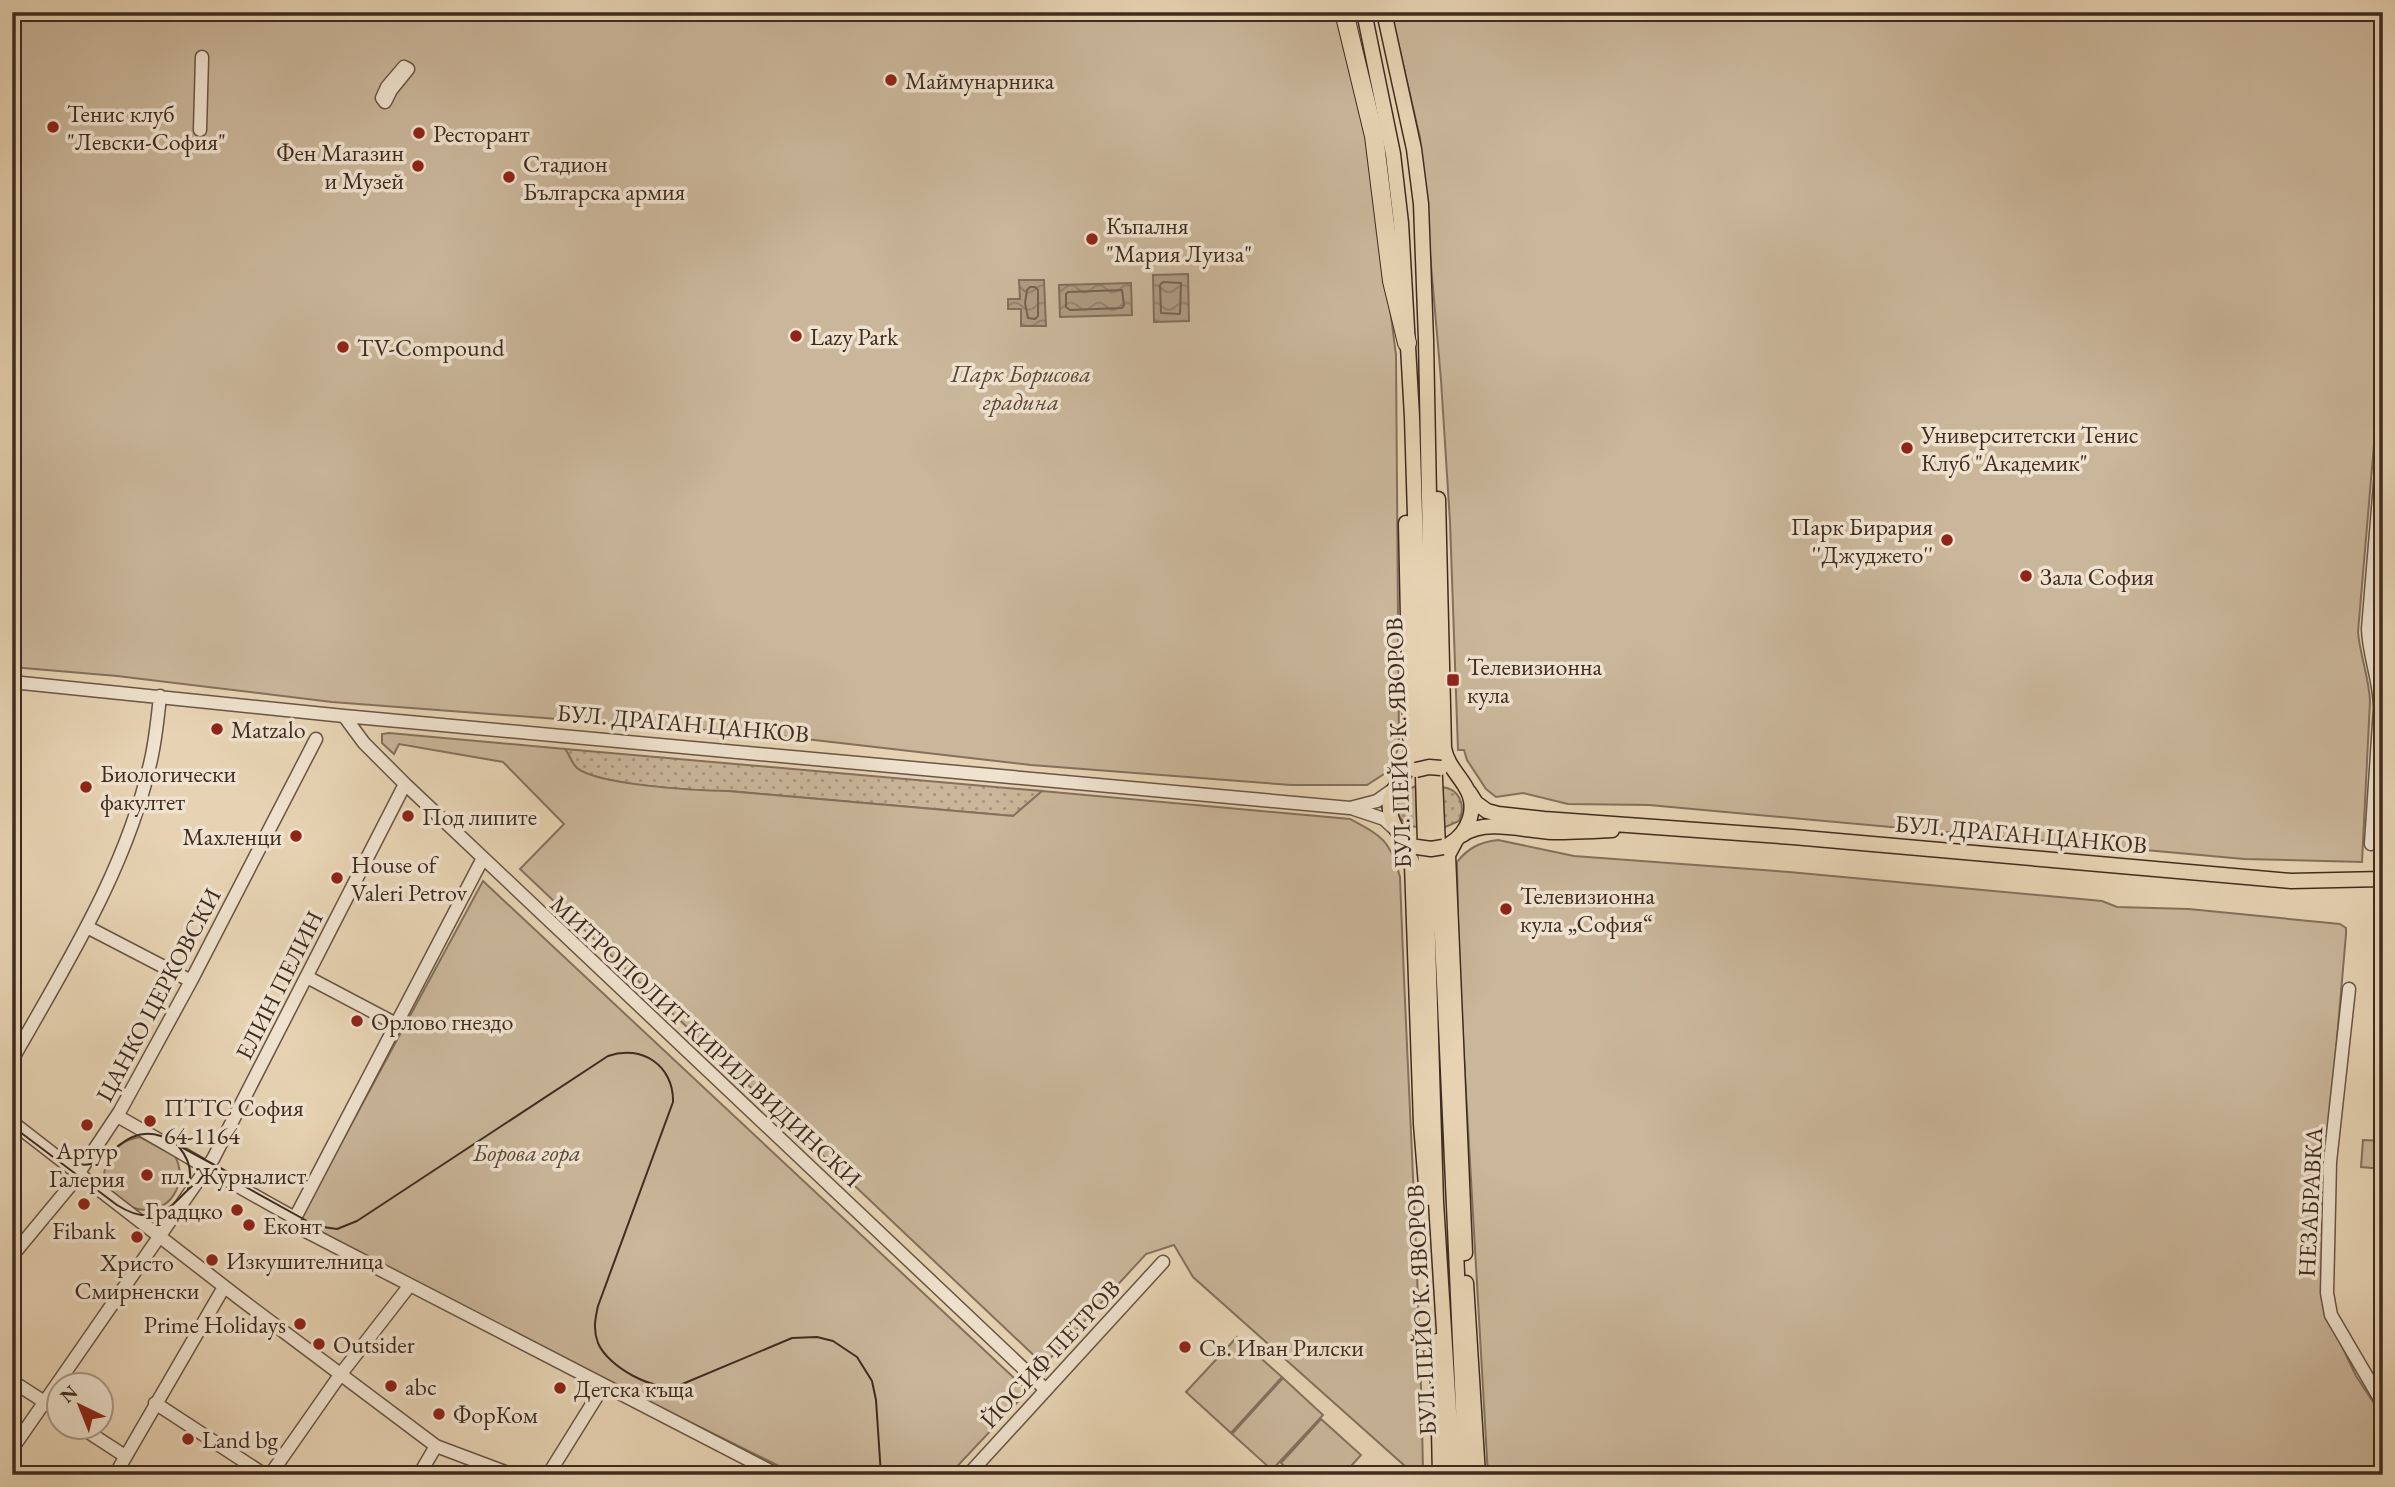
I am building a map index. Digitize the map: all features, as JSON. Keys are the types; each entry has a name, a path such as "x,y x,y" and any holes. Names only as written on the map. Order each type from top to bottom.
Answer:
{"highway":[{"path":"1344,12 1374,136 1392,281 1408,343"}],"main road":[{"name":"БУЛ. ПЕЙО К. ЯВОРОВ","path":"1364,12 1394,155 1401,223 1412,417 1436,1202 1466,1475"},
{"name":"БУЛ. ПЕЙО К. ЯВОРОВ","path":"1384,12 1414,149 1421,204 1438,862 1455,1375 1453,1475"},
{"path":"1412,417 1406,448 1411,747 1409,767 1405,778 1391,797 1390,808 1391,820 1411,856 1414,891 1421,1124 1435,1273 1442,1475"},
{"path":"1428,418 1435,446 1440,530 1444,748 1446,759 1465,787 1471,813 1454,840 1448,857 1475,1475"},
{"path":"1405,778 1429,767 1441,768 1465,787"},
{"name":"БУЛ. ДРАГАН ЦАНКОВ","path":"1465,787 1482,808 1498,814 2291,881 2383,879"},
{"name":"БУЛ. ДРАГАН ЦАНКОВ","path":"1454,840 1468,830 1486,827 1563,832 1656,827"},
{"path":"1399,834 1418,847 1431,849 1454,840"},
{"path":"1442,1475 1465,1272"},
{"path":"1435,1273 1475,1475"}],"street":[{"path":"200,130 202,57"},
{"path":"2371,844 2380,745 2380,686 2368,629 2377,571 2383,448"},
{"name":"БУЛ. ДРАГАН ЦАНКОВ","path":"12,682 345,716 1350,808 1384,819 1399,834"},
{"path":"12,1060 87,927 119,860 153,753 160,696"},
{"name":"МИТРОПОЛИТ КИРИЛ ВИДИНСКИ","path":"345,716 365,743 405,784 1046,1390"},
{"name":"ЦАНКО ЦЕРКОВСКИ","path":"12,1256 78,1174 117,1116 191,981 316,739"},
{"name":"БУЛ. ДРАГАН ЦАНКОВ","path":"1350,808 1377,801 1388,795 1405,778"},
{"name":"ЕЛИН ПЕЛИН","path":"12,1449 207,1167 405,784"},
{"path":"482,858 292,1224 778,1475"},
{"path":"87,927 191,981"},
{"path":"307,977 396,1024"},
{"name":"НЕЗАБРАВКА","path":"2350,989 2330,1162 2327,1293 2331,1315 2383,1404"},
{"path":"117,1116 295,1218"},
{"path":"12,1122 224,1287 436,1446 513,1475"},
{"name":"ЙОСИФ ПЕТРОВ","path":"968,1475 1163,1262"},
{"path":"155,1403 268,1475 340,1375 410,1285"},
{"path":"115,1475 224,1287"},
{"path":"12,1381 45,1403"},
{"path":"548,1475 604,1385"},
{"path":"104,1442 125,1456"},
{"path":"419,1475 436,1446"}],"green space":[{"name":"Парк Борисова градина","path":"12,12 1338,12 1370,153 1396,355 1399,747 1387,772 1367,785 1291,785 1031,765 771,735 332,702 117,676 12,667"},
{"path":"1391,12 2383,12 2383,339 2358,632 2370,701 2362,862 2244,859 1649,805 1568,804 1523,793 1496,797 1486,789 1467,760 1464,750 1458,750 1450,522 1420,138"},
{"path":"382,734 565,749 575,766 588,774 649,786 1013,816 1042,791 1350,819 1377,835 1388,847 1400,877 1423,1475 1415,1475 1193,1277 1174,1245 1146,1254 1044,1365 520,869 564,824 503,762 399,744 394,754 382,743"},
{"path":"565,749 1042,791 1049,827 1013,816 626,783 588,774 577,768"},
{"path":"1416,786 1417,827 1402,820 1396,805 1399,793"},
{"path":"1442,787 1457,795 1462,810 1459,821 1443,828"},
{"path":"1498,840 1574,856 1789,872 2102,901 2117,907 2189,909 2340,924 2346,928 2332,1097 2325,1298 2338,1338 2356,1376 2383,1417 2383,1475 1488,1475 1459,971 1457,862 1475,846"},
{"name":"Борова гора","path":"483,881 1028,1391 949,1475 797,1475 649,1402 299,1221"},
{"path":"140,1137 175,1156 179,1166 180,1176 174,1195 159,1207 149,1210 129,1206 105,1189 105,1170 111,1155 123,1143"},
{"path":"2363,1140 2383,1141 2383,1169 2361,1167"},
{"path":"1237,1337 1282,1377 1231,1433 1186,1392"},
{"path":"1283,1378 1323,1415 1272,1470 1232,1434"},
{"path":"1321,1419 1361,1455 1343,1475 1294,1475 1281,1463"}],"water":[{"path":"1188,274 1189,321 1154,322 1153,275"},
{"path":"1019,280 1044,280 1046,326 1021,326 1021,309 1008,309 1008,299 1020,299"},
{"path":"1131,283 1132,315 1060,317 1059,285"}],"tram line":[{"path":"12,1126 117,1205 138,1215 155,1215 168,1208 202,1179 217,1176 235,1181 316,1226 337,1229 357,1221 608,1056 621,1053 644,1056 662,1068 672,1089 673,1102 598,1306 595,1334 603,1352 633,1376 646,1382 670,1386 680,1385 792,1338 817,1337 833,1341 857,1357 872,1381 876,1400 881,1475"},
{"path":"63,1156 77,1164 89,1164 100,1160 132,1137 145,1134 161,1136 233,1175"},
{"path":"179,1147 190,1167 188,1189"}],"place":[{"name":"Маймунарника","path":"891,80"},
{"name":"Тенис клуб \"Левски-София\"","path":"53,127"},
{"name":"Ресторант","path":"419,133"},
{"name":"Фен Магазин и Музей","path":"418,166"},
{"name":"Стадион Българска армия","path":"509,177"},
{"name":"Къпалня \"Мария Луиза\"","path":"1092,239"},
{"name":"Lazy Park","path":"796,336"},
{"name":"TV-Compound","path":"343,347"},
{"name":"Университетски Тенис Клуб \"Академик\"","path":"1907,448"},
{"name":"Парк Бирария ''Джуджето''","path":"1947,540"},
{"name":"Зала София","path":"2026,576"},
{"name":"Телевизионна кула","path":"1453,680"},
{"name":"Matzalo","path":"217,729"},
{"name":"Биологически факултет","path":"86,787"},
{"name":"Под липите","path":"408,816"},
{"name":"Махленци","path":"296,836"},
{"name":"House of Valeri Petrov","path":"337,878"},
{"name":"Телевизионна кула „София“","path":"1506,909"},
{"name":"Орлово гнездо","path":"357,1021"},
{"name":"ПТТС София 64-1164","path":"150,1121"},
{"name":"Артур Галерия","path":"87,1125"},
{"name":"пл. Журналист","path":"147,1175"},
{"name":"Fibank","path":"84,1204"},
{"name":"Градцко","path":"237,1210"},
{"name":"Еконт","path":"249,1225"},
{"name":"Христо Смирненски","path":"137,1237"},
{"name":"Изкушителница","path":"212,1260"},
{"name":"Prime Holidays","path":"300,1324"},
{"name":"Outsider","path":"319,1344"},
{"name":"Св. Иван Рилски","path":"1185,1347"},
{"name":"abc","path":"391,1386"},
{"name":"Детска къща","path":"560,1388"},
{"name":"ФорКом","path":"439,1414"},
{"name":"Land bg","path":"188,1439"}]}
